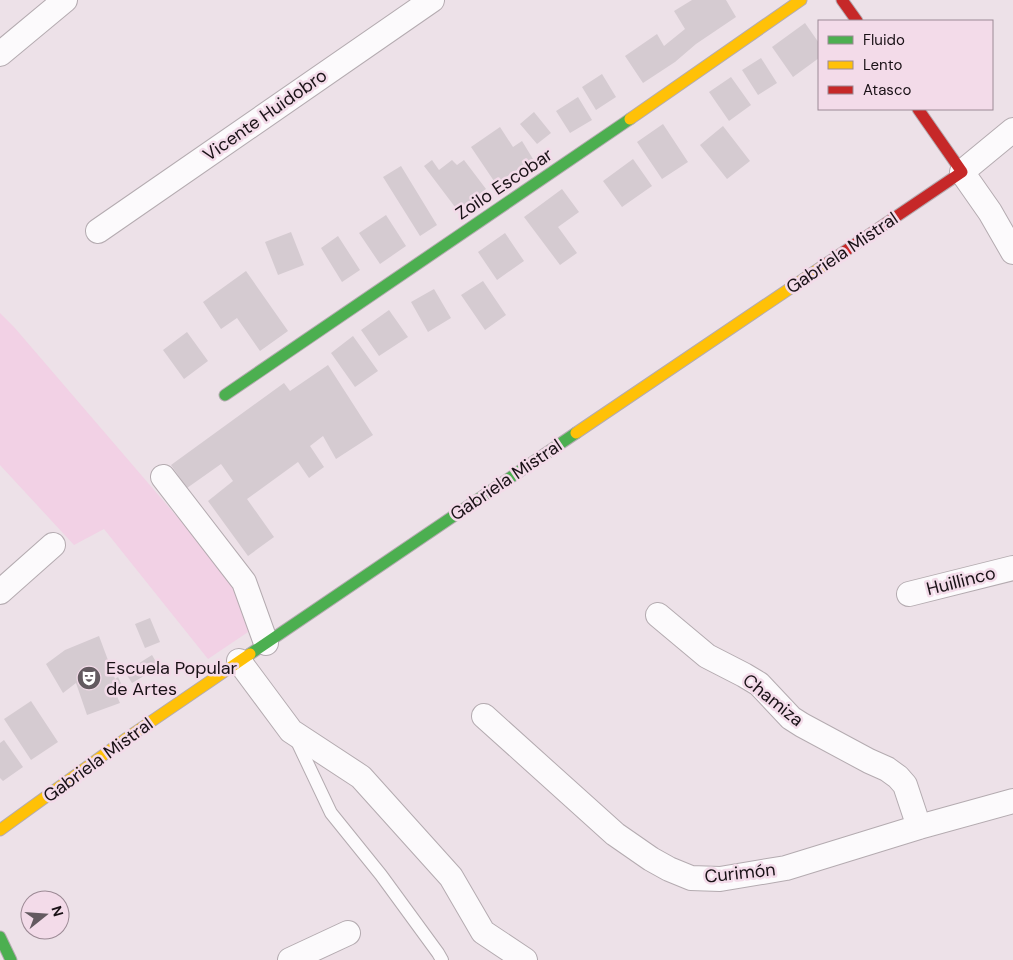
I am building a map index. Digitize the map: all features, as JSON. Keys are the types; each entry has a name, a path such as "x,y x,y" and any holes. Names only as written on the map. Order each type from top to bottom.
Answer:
{"street":[{"path":"0,54 65,0"},
{"name":"Vicente Huidobro","path":"98,231 432,0"},
{"name":"Zoilo Escobar","path":"225,395 645,109 801,0"},
{"path":"842,0 856,20"},
{"path":"919,110 990,212 1013,252"},
{"name":"Gabriela Mistral","path":"0,830 127,738 962,172 1013,130"},
{"path":"163,477 244,582 266,643"},
{"path":"0,592 53,545"},
{"name":"Huillinco","path":"909,594 1013,568"},
{"name":"Chamiza","path":"658,615 708,656 759,684 791,718 898,776 904,785 919,827"},
{"path":"240,661 291,731 361,777 451,877 483,932 525,960"},
{"name":"Curimón","path":"484,716 615,834 650,859 691,878 720,879 786,868 919,827 1013,802"},
{"path":"290,960 348,933"},
{"path":"0,937 11,960"}],"lane":[{"path":"291,731 330,813 381,876 442,960"}],"shaded area":[{"path":"0,313 228,576 251,630 208,659 104,529 74,545 0,465"}],"building":[{"path":"692,0 726,0 736,17 643,83 625,56 657,34 664,46 685,29 674,11"},
{"path":"805,23 818,42 818,59 793,77 772,47"},
{"path":"761,58 777,83 758,95 742,70"},
{"path":"602,74 616,97 596,110 582,87"},
{"path":"731,77 751,105 729,121 709,92"},
{"path":"578,97 592,120 570,133 556,111"},
{"path":"534,112 551,133 537,144 520,124"},
{"path":"663,124 688,162 662,179 637,142"},
{"path":"723,126 750,161 727,179 700,145"},
{"path":"500,127 513,147 522,141 533,159 496,184 471,147"},
{"path":"633,159 652,186 622,207 603,181"},
{"path":"432,160 439,170 452,160 457,165 464,160 486,189 458,211 424,166"},
{"path":"401,166 437,225 420,236 383,177"},
{"path":"562,189 579,212 558,227 577,253 560,265 524,217"},
{"path":"386,215 406,246 380,264 359,233"},
{"path":"291,232 304,265 278,275 265,242"},
{"path":"505,233 524,261 497,280 478,252"},
{"path":"338,236 360,270 342,282 321,248"},
{"path":"246,271 288,331 260,351 237,318 221,329 203,302"},
{"path":"483,281 506,315 485,330 461,295"},
{"path":"434,289 451,318 428,332 411,302"},
{"path":"389,310 408,337 379,356 361,330"},
{"path":"187,332 208,361 184,379 163,350"},
{"path":"353,336 378,371 355,387 331,353"},
{"path":"328,365 373,435 336,459 323,436 310,446 324,467 309,478 298,462 247,499 274,537 248,556 208,501 233,481 221,464 187,488 171,465 284,383 290,391"},
{"path":"150,618 160,642 145,648 135,624"},
{"path":"99,636 115,679 118,677 124,689 115,692 120,703 87,715 76,683 63,693 46,664 65,650"},
{"path":"152,655 159,667 132,683 125,672"},
{"path":"31,701 58,742 31,760 4,719"},
{"path":"4,740 23,767 3,781 0,778 0,743"}],"traffic: fast":[{"path":"225,395 630,119"},
{"path":"250,654 576,433"},
{"path":"0,937 11,960"}],"traffic: slow":[{"path":"630,119 801,0"},
{"path":"576,433 826,264"},
{"path":"0,830 127,738 250,654"}],"traffic: jam":[{"path":"842,0 856,20"},
{"path":"826,264 962,172 919,110"}],"place":[{"name":"Escuela Popular de Artes","path":"89,678"}]}
